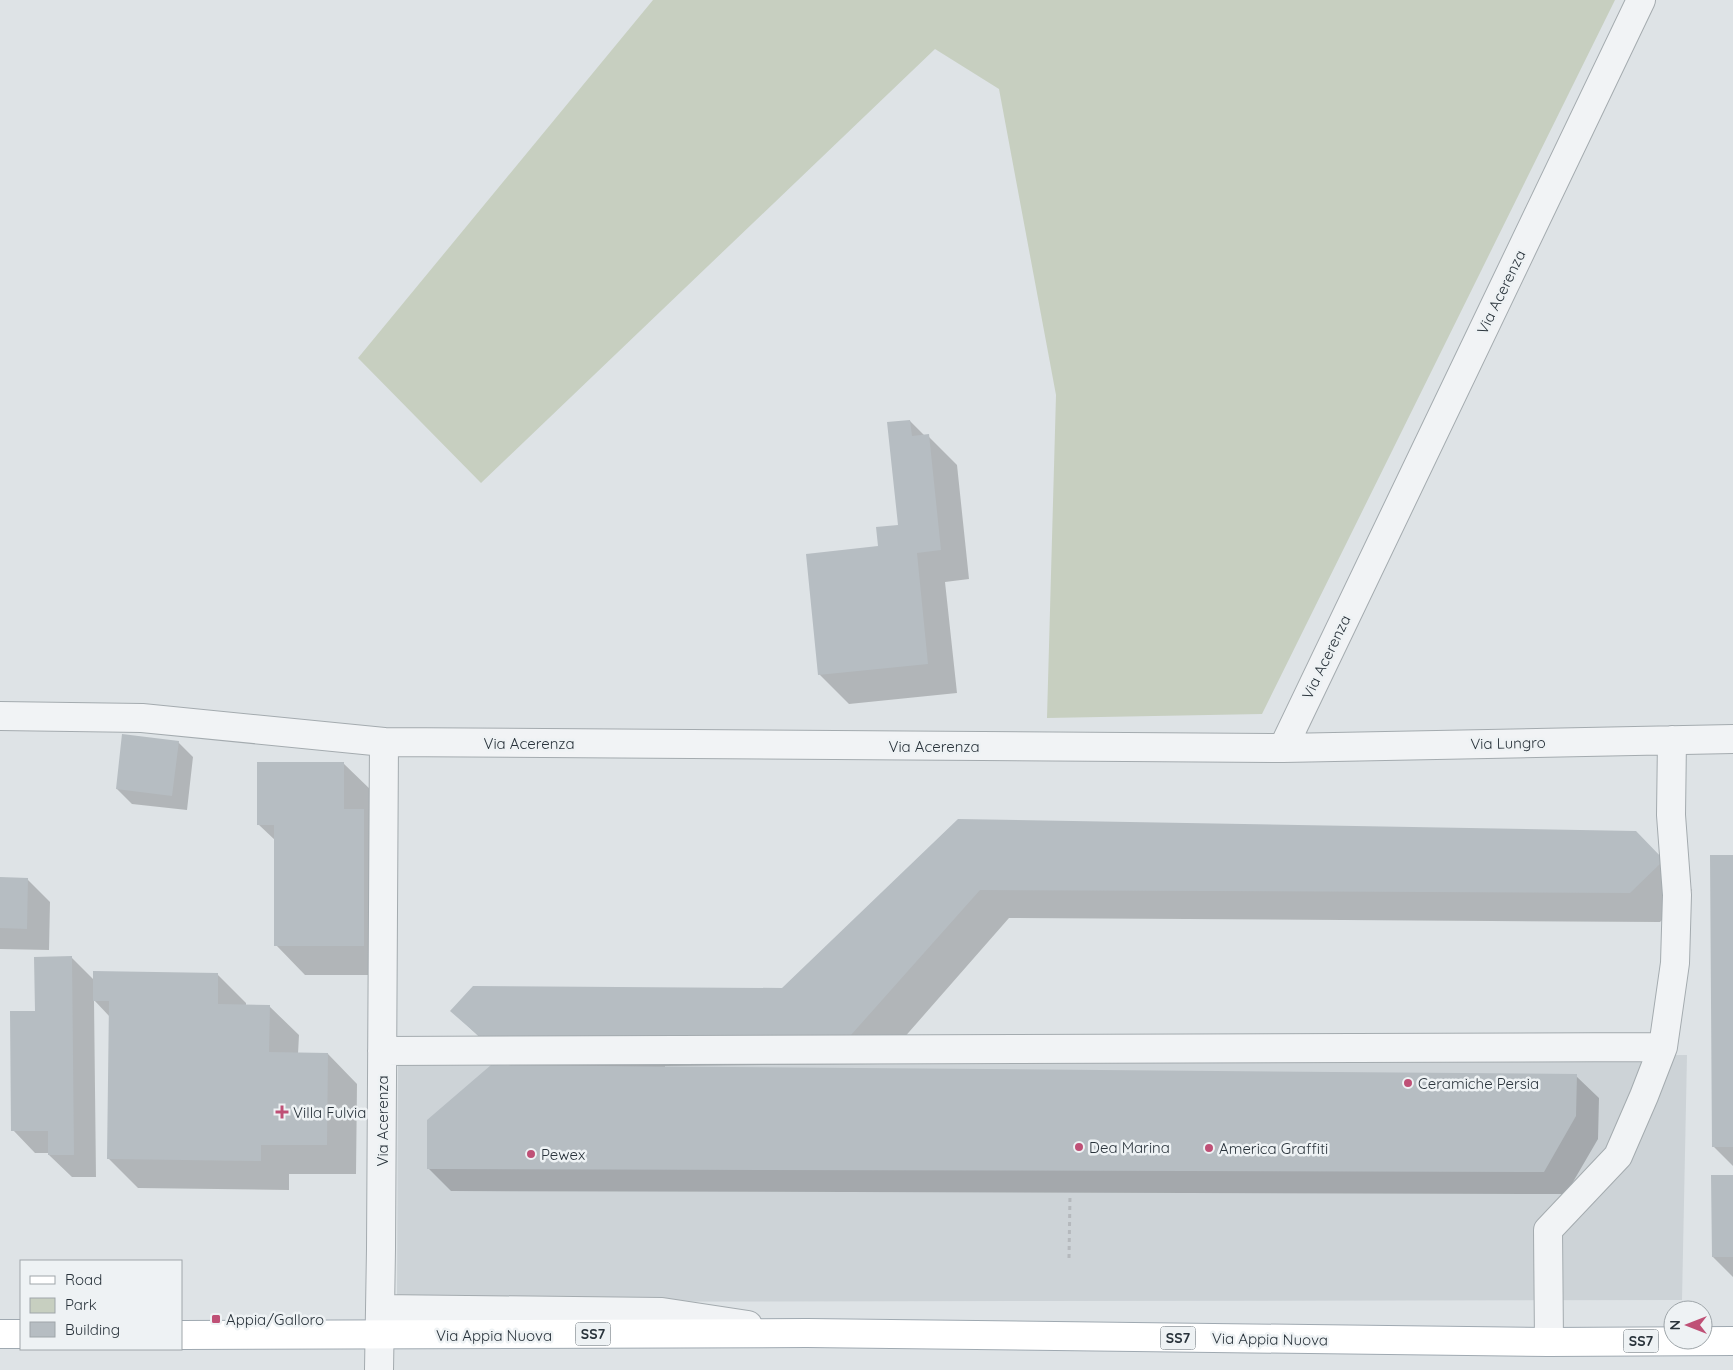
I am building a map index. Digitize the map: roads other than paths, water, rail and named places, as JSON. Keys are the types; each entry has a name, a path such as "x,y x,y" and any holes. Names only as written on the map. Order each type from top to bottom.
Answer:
{"main road":[{"name":"Via Appia Nuova","path":"182,1335 807,1333 1549,1342 1733,1341"},
{"path":"0,1334 20,1334"}],"street":[{"name":"Via Acerenza","path":"379,1370 384,742 1283,748 1641,0"},
{"path":"0,716 142,718 384,742"},
{"name":"Via Lungro","path":"1283,748 1733,739"},
{"path":"1549,1342 1548,1230 1618,1156 1644,1096 1662,1047 1675,963 1677,895 1671,815 1672,740"},
{"path":"382,1051 1662,1047"},
{"name":"Via Appia Nuova","path":"380,1309 662,1312 807,1333"}],"place":[{"name":"Ceramiche Persia","path":"1408,1083"},
{"name":"Villa Fulvia","path":"282,1112"},
{"name":"Dea Marina","path":"1079,1147"},
{"name":"America Graffiti","path":"1209,1148"},
{"name":"Pewex","path":"531,1154"},
{"name":"Appia/Galloro","path":"216,1319"}]}
